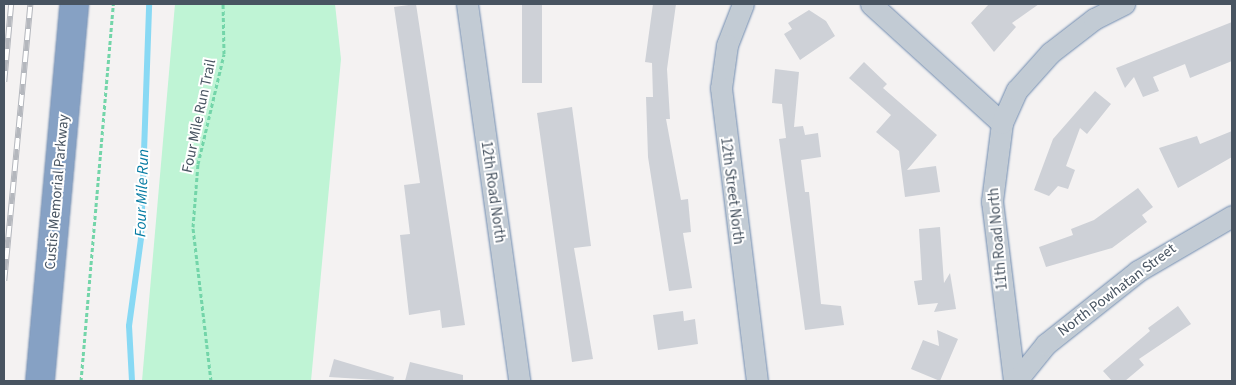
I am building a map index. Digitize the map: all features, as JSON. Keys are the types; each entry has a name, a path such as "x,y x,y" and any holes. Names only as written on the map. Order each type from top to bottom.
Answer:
{"highway":[{"name":"Custis Memorial Parkway","path":"40,381 74,4"}],"street":[{"name":"12th Road North","path":"467,4 519,381"},
{"name":"12th Street North","path":"743,4 727,45 721,88 757,381"},
{"path":"871,4 1002,123"},
{"name":"11th Road North","path":"1015,381 992,201 1002,123 1017,90 1050,53 1094,19 1124,4"},
{"name":"North Powhatan Street","path":"1015,381 1046,344 1133,274 1232,216"}],"path":[{"path":"81,381 113,4"},
{"name":"Four Mile Run Trail","path":"210,381 193,227 198,164 224,54 223,4"}],"green space":[{"path":"175,4 335,4 341,59 311,381 142,381"}],"building":[{"path":"416,4 465,325 442,328 440,310 409,315 400,235 410,234 404,185 420,183 394,7"},
{"path":"522,4 542,4 542,83 522,83"},
{"path":"653,4 676,4 667,69 670,119 666,119 681,200 688,199 691,232 683,233 692,288 669,291 648,157 646,97 653,97 652,63 645,62"},
{"path":"989,4 1039,4 1012,23 1016,27 994,52 971,23"},
{"path":"809,10 826,21 835,36 800,60 784,34 792,29 788,23"},
{"path":"1232,22 1232,61 1190,78 1185,64 1153,77 1159,91 1143,97 1134,77 1125,88 1116,68"},
{"path":"864,62 887,84 883,88 937,135 907,170 936,166 940,192 905,197 899,151 876,132 891,115 849,78"},
{"path":"775,69 799,72 794,127 803,126 805,135 818,133 821,157 801,160 805,192 809,192 821,304 841,306 844,325 805,330 779,139 786,138 782,104 772,103"},
{"path":"1095,91 1111,104 1087,134 1080,128 1066,166 1075,170 1068,189 1058,186 1049,196 1034,190 1053,139"},
{"path":"572,107 591,246 574,248 593,359 572,362 537,113"},
{"path":"1232,131 1232,157 1178,188 1159,148 1197,136 1200,144"},
{"path":"1138,188 1153,207 1142,215 1147,222 1112,248 1046,267 1039,247 1073,235 1071,229 1094,220"},
{"path":"940,227 944,283 950,273 956,309 934,312 938,303 918,305 914,281 922,280 919,229"},
{"path":"1178,306 1191,324 1139,359 1144,365 1125,381 1112,381 1103,371 1150,331 1148,328"},
{"path":"683,311 684,321 695,319 698,344 658,350 653,315"},
{"path":"937,330 958,339 940,381 911,369 923,340 939,346"},
{"path":"334,359 394,377 393,381 329,377"},
{"path":"410,362 463,375 463,381 405,381"}],"waterway":[{"name":"Four Mile Run","path":"132,381 129,326 141,238 149,4"}],"railway":[{"path":"4,82 11,4"},
{"path":"4,281 30,4"}]}
